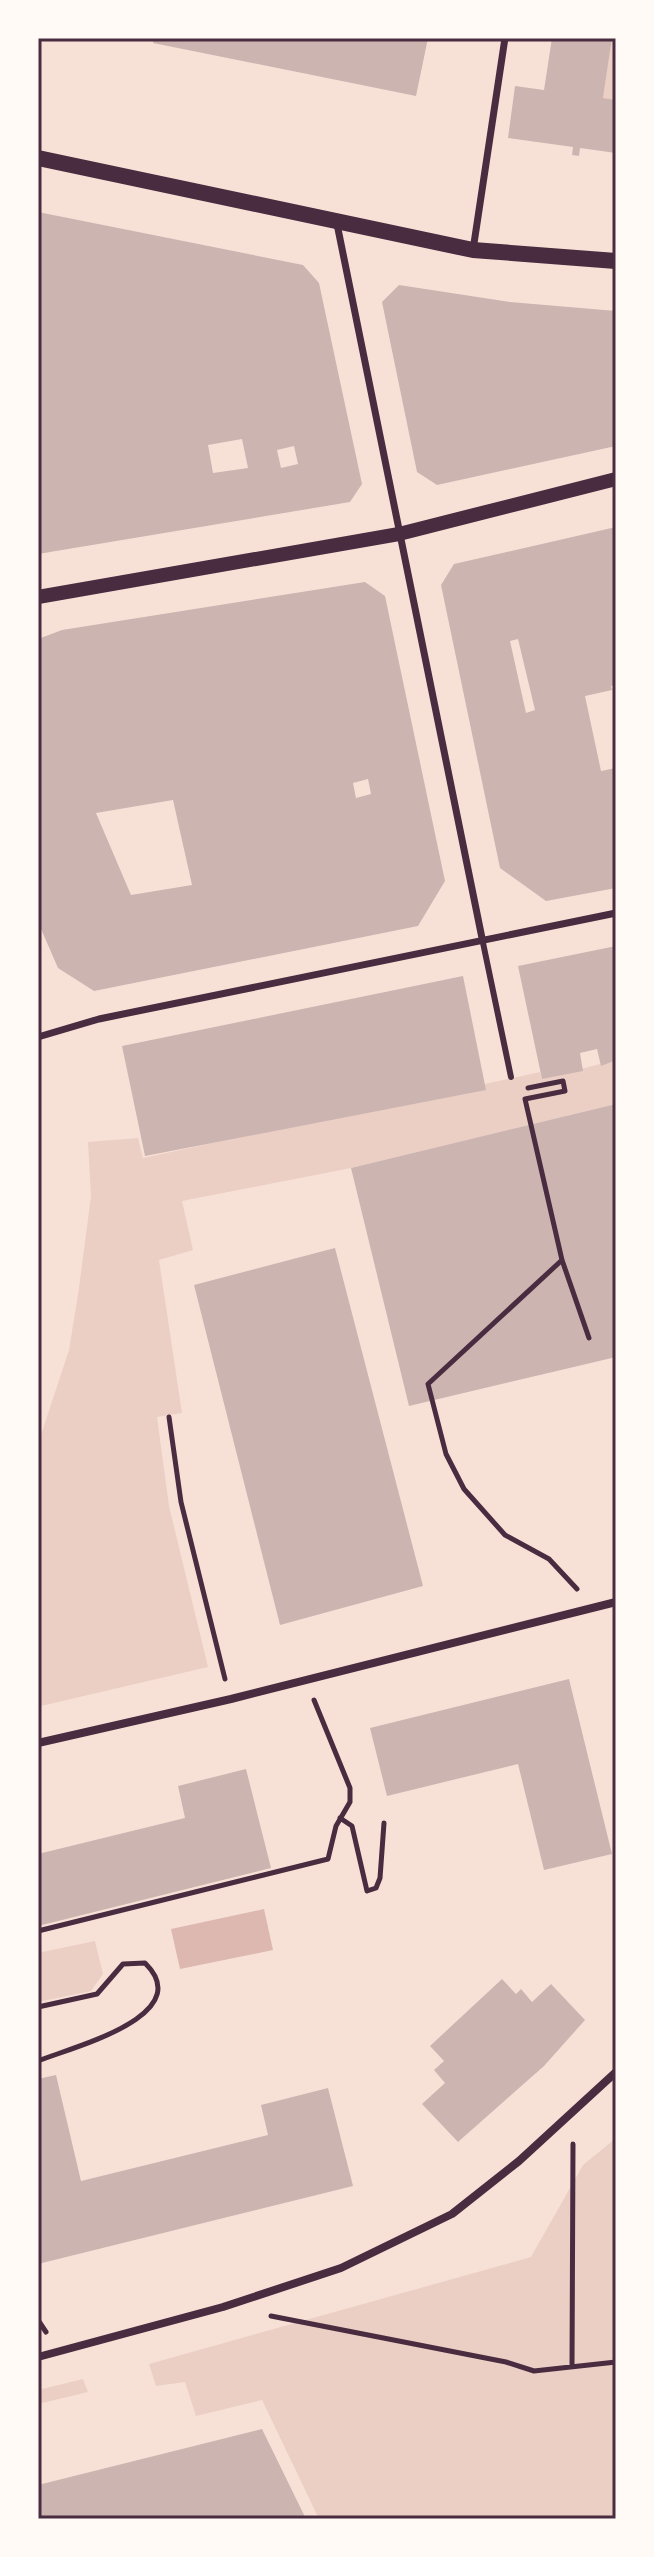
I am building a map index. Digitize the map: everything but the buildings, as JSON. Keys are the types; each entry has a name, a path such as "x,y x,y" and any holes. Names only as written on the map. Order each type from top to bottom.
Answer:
{"main road":[{"path":"38,158 337,224 473,250 616,261"}],"street":[{"path":"473,250 505,38"},
{"path":"337,224 482,938"},
{"path":"38,597 399,534 616,479"},
{"path":"38,1037 115,1016 482,938 616,913"},
{"path":"38,1743 231,1699 616,1602"},
{"path":"38,2357 223,2307 341,2268 452,2214 519,2161 616,2072"}],"lane":[{"path":"482,938 511,1077"}],"path":[{"path":"511,1077 514,1091 563,1081 565,1091 525,1099 562,1260 589,1338"},
{"path":"562,1260 428,1384 446,1454 464,1489 505,1535 549,1559 595,1607"},
{"path":"169,1417 181,1502 231,1699"},
{"path":"38,1931 328,1859 340,1818 350,1802 350,1788 325,1734 307,1680"},
{"path":"340,1818 352,1826 367,1891 376,1888 380,1878 384,1823"},
{"path":"38,2007 97,1994 123,1964 145,1963 154,1971 157,1987 149,2011 127,2028 38,2061"},
{"path":"572,2112 572,2367"},
{"path":"223,2307 506,2362 534,2371 616,2362"}],"shaded area":[{"path":"612,38 616,38 616,100 603,98"},
{"path":"616,1060 616,1104 351,1168 182,1201 193,1250 159,1260 182,1413 157,1417 169,1506 208,1667 41,1706 38,1444 69,1350 91,1196 88,1142 138,1138 143,1158 540,1072 542,1079"},
{"path":"264,1909 273,1950 180,1969 171,1929"},
{"path":"95,1941 103,1974 91,1991 38,2002 38,1953"},
{"path":"616,2138 616,2519 319,2519 262,2400 196,2416 185,2382 156,2386 149,2364 531,2257 583,2165"},
{"path":"83,2379 88,2392 38,2404 38,2390"}]}
